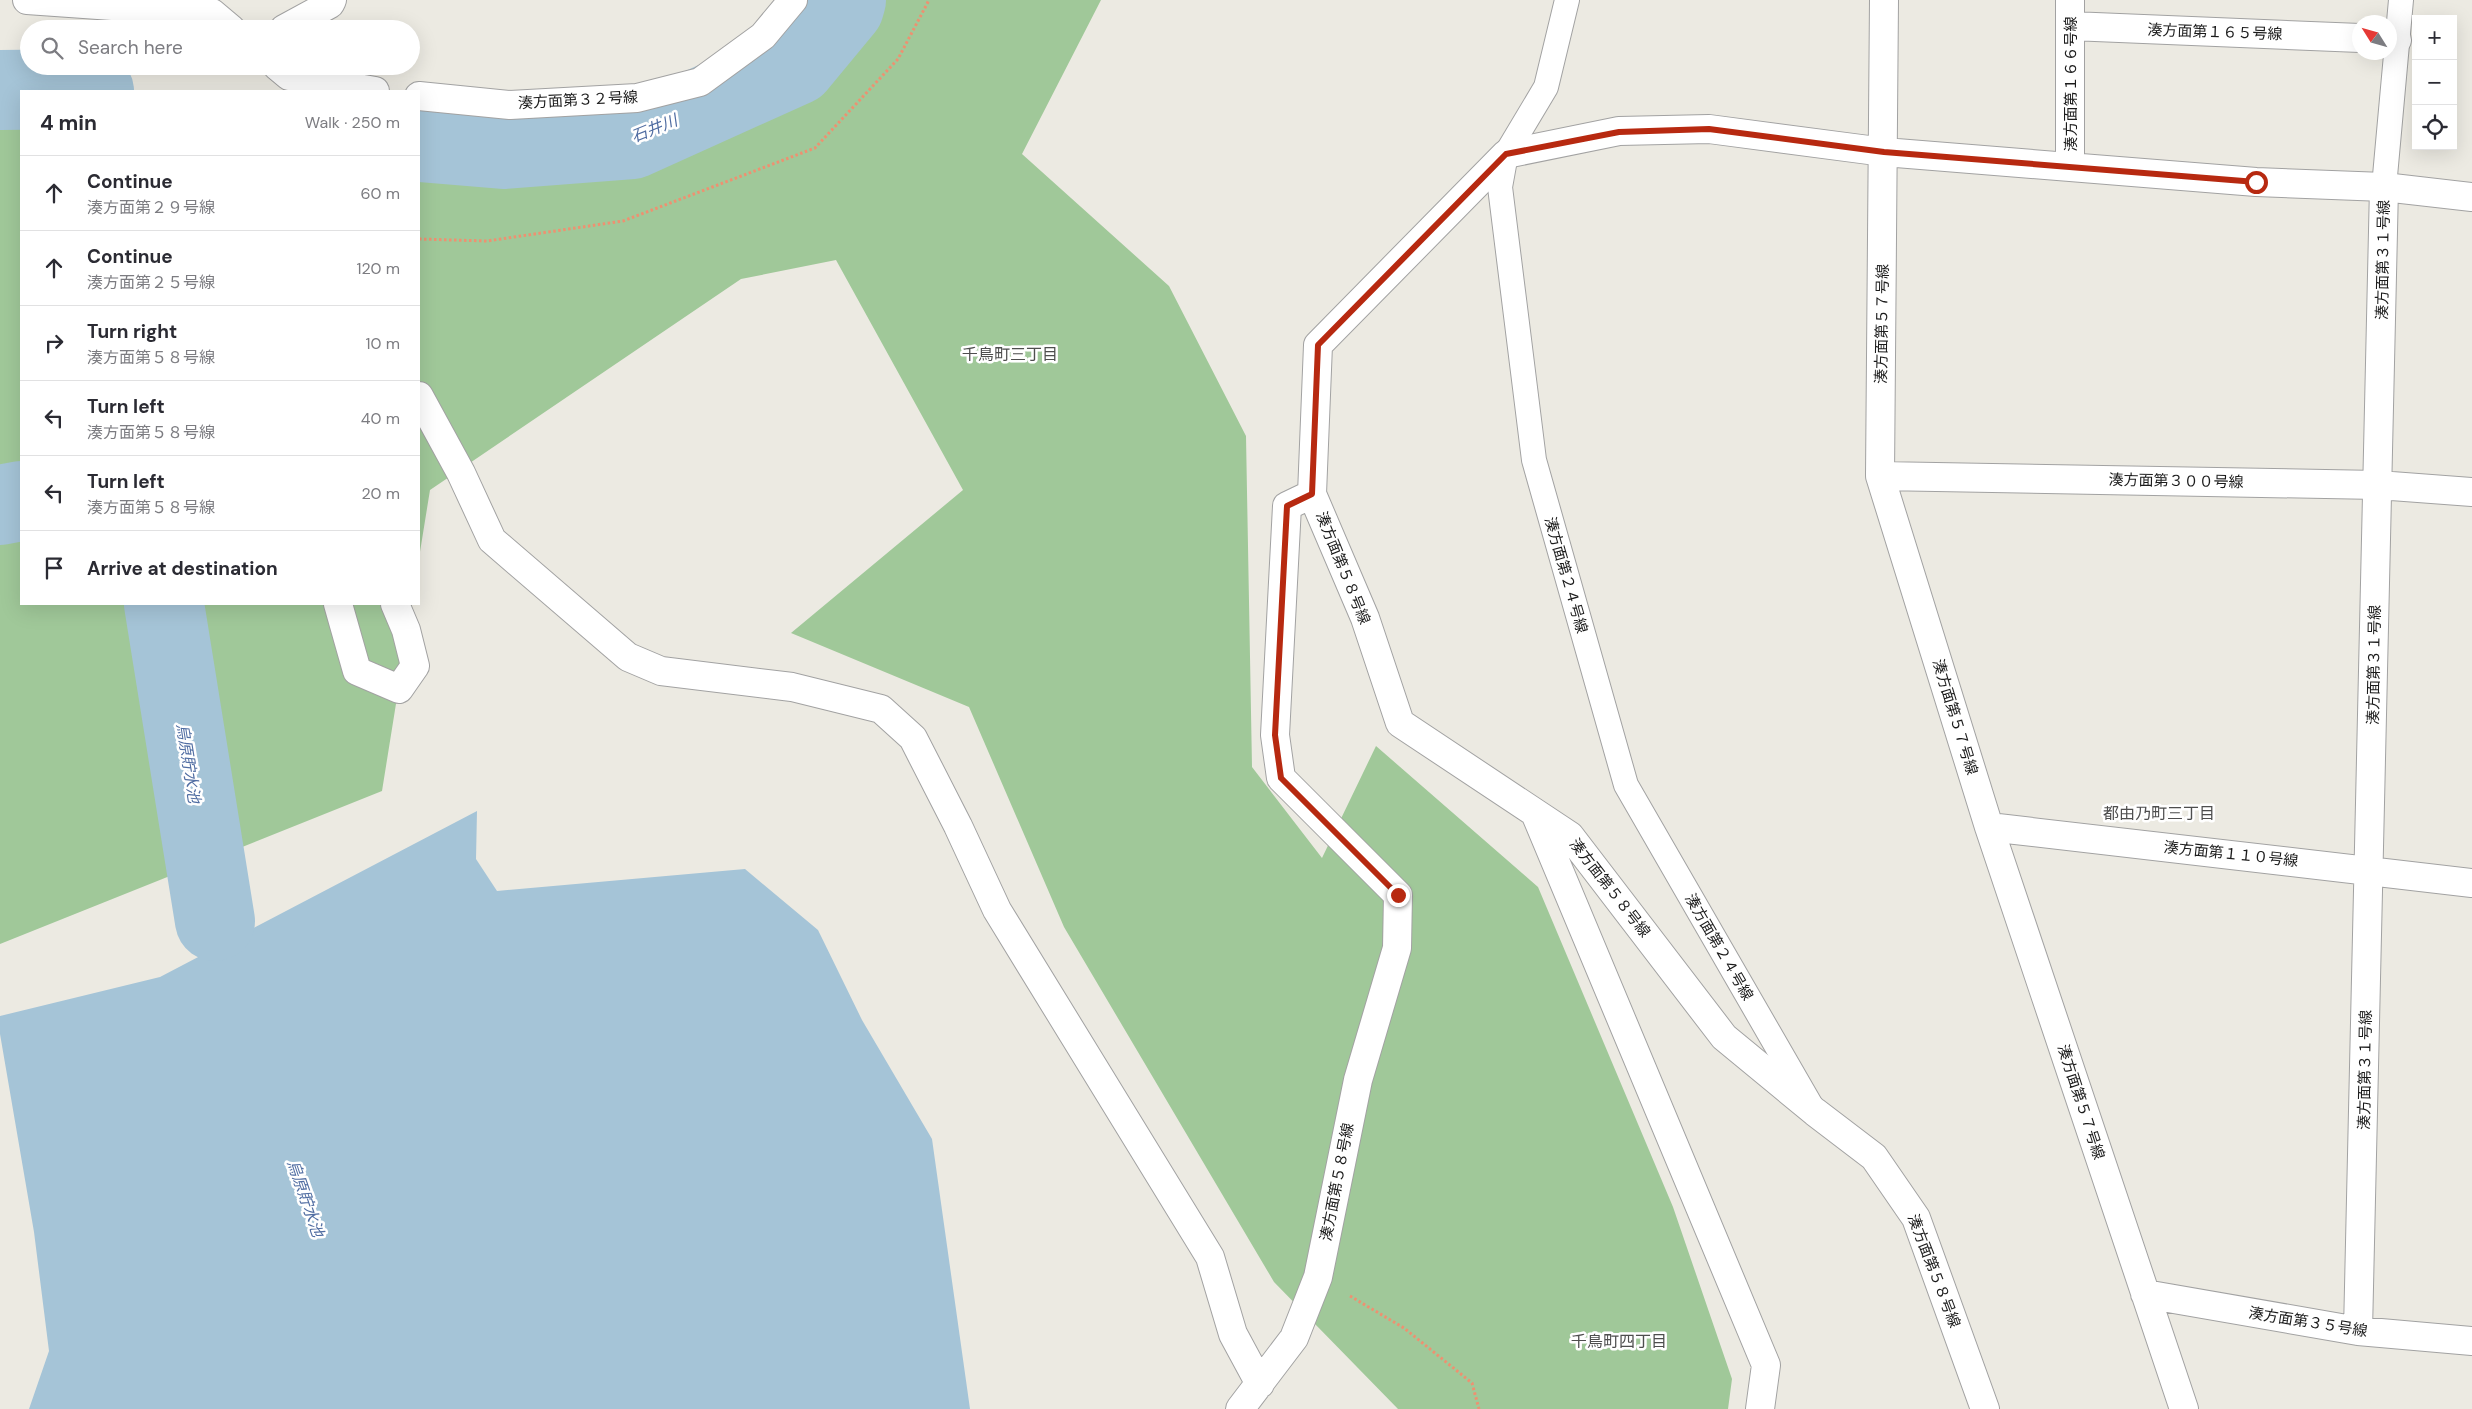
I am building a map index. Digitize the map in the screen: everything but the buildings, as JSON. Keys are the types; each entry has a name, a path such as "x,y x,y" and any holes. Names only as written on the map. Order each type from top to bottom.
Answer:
{"street":[{"path":"27,0 212,13 220,20"},
{"path":"301,20 330,4 332,0"},
{"name":"湊方面第３２号線","path":"420,96 510,104 637,98 700,82 763,36 793,0"},
{"name":"湊方面第５７号線","path":"1884,0 1880,476 1989,827 2184,1409"},
{"name":"湊方面第１６５号線","path":"2071,13 2352,37"},
{"name":"湊方面第１６６号線","path":"2070,167 2071,13"},
{"path":"288,75 369,90"},
{"path":"1312,494 1318,345 1506,154 1619,132 1709,129 1884,152 2256,182 2384,187 2472,197"},
{"name":"湊方面第３１号線","path":"2358,1331 2370,870 2384,187"},
{"path":"420,398 461,473 492,540 628,657 661,671 792,686 881,709 913,738 958,826 997,910 1210,1257 1233,1334 1260,1384"},
{"name":"湊方面第３００号線","path":"1880,476 2378,484 2472,492"},
{"name":"湊方面第５８号線","path":"1240,1409 1294,1338 1318,1277 1358,1080 1397,948 1398,895 1281,778 1275,735 1287,506 1312,494 1365,618 1400,723 1570,836 1724,1037 1814,1112 1874,1157 1916,1218 1985,1409"},
{"path":"338,605 357,672 398,690 415,666 406,630 395,605"},
{"path":"1535,813 1766,1365 1760,1409"},
{"name":"湊方面第１１０号線","path":"1989,827 2472,883"},
{"name":"湊方面第３５号線","path":"2146,1294 2358,1331 2472,1340"}],"lane":[{"name":"湊方面第２４号線","path":"1567,0 1546,87 1506,154 1500,187 1534,460 1626,785 1814,1112"},
{"name":"湊方面第３１号線","path":"2397,20 2401,0"},
{"name":"湊方面第３１号線","path":"2384,187 2392,60"}],"path":[{"path":"420,239 487,240 624,221 816,148 898,59 929,0"},
{"path":"1318,1277 1412,1334 1472,1383 1479,1409"}],"green space":[{"path":"843,0 1101,0 1022,154 1169,286 1246,436 1252,767 1322,858 1376,746 1538,887 1673,1207 1732,1379 1728,1409 1398,1409 1274,1282 1064,927 969,707 791,633 963,490 836,260 741,279 430,490 420,552 420,167 631,142 797,68"},
{"path":"0,76 27,90 20,90 20,605 412,605 382,791 0,944"}],"water":[{"path":"477,811 476,859 497,891 745,869 818,930 862,1020 932,1139 970,1409 29,1409 49,1351 34,1232 0,1034 0,1016 160,977"}],"waterway":[{"name":"石井川","path":"420,142 503,149 632,139 796,65 844,7 846,0"},
{"name":"石井川","path":"0,90 90,90"},
{"name":"烏原貯水池","path":"0,505 20,501"},
{"name":"烏原貯水池","path":"164,605 215,921"}],"district":[{"name":"千鳥町三丁目","path":"1010,354"},
{"name":"都由乃町三丁目","path":"2159,813"},
{"name":"千鳥町四丁目","path":"1619,1341"}],"route":[{"path":"1398,895 1281,778 1275,735 1287,506 1312,494 1318,345 1506,154 1619,132 1709,129 1884,152 2256,182"}]}
